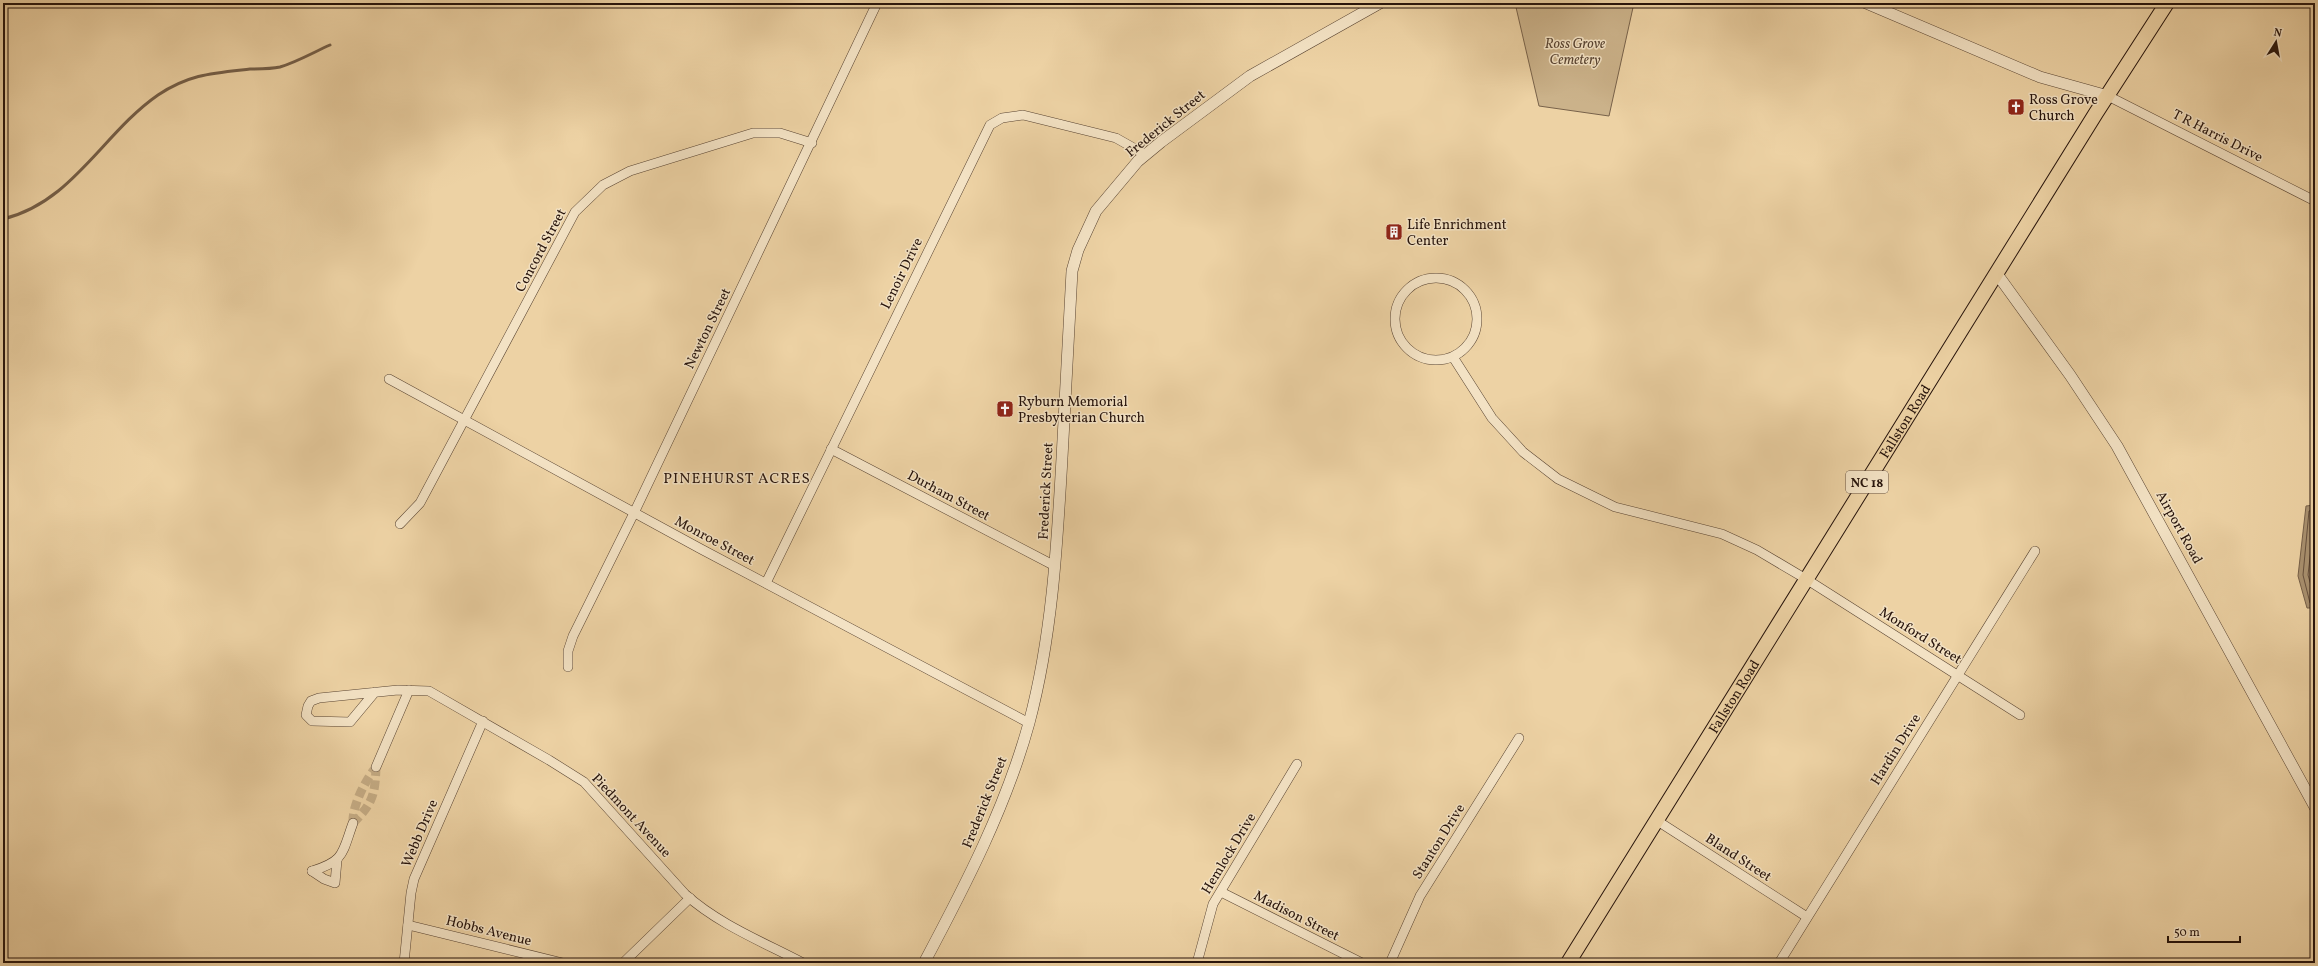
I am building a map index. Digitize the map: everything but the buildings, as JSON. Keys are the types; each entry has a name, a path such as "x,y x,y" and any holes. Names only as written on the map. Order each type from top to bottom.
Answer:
{"main road":[{"name":"Fallston Road","path":"1568,963 1806,579 2167,3"}],"street":[{"name":"Newton Street","path":"568,667 568,651 573,636 634,513 812,143 877,3"},
{"name":"Frederick Street","path":"924,963 954,908 994,821 1020,753 1038,685 1055,566 1072,271 1078,250 1096,211 1123,177 1146,155 1250,76 1380,3"},
{"path":"1866,3 2040,77 2108,96"},
{"name":"T R Harris Drive","path":"2108,96 2315,201"},
{"name":"Lenoir Drive","path":"766,584 990,125 1002,118 1023,116 1116,138 1146,155"},
{"name":"Concord Street","path":"400,524 420,503 466,420 575,212 604,185 649,164 752,133 780,133 812,143"},
{"name":"Airport Road","path":"1997,274 2074,382 2117,446 2315,807"},
{"path":"1425,280 1445,280 1463,289 1472,299 1476,312 1477,326 1468,344 1453,357 1440,360 1426,360 1408,350 1397,333 1394,320 1396,306 1403,294 1413,285 1425,280"},
{"name":"Monford Street","path":"1453,357 1492,418 1524,452 1558,479 1615,507 1722,534 1757,550 1806,579 2020,715"},
{"name":"Monroe Street","path":"389,379 766,584 1029,723"},
{"name":"Durham Street","path":"831,449 1055,566"},
{"name":"Hardin Drive","path":"1778,963 2035,551"},
{"path":"376,767 409,690"},
{"name":"Piedmont Avenue","path":"375,692 350,722 312,721 308,718 308,706 315,699 375,692 409,690 429,691 483,721 584,782 690,898 718,919 803,963"},
{"name":"Webb Drive","path":"404,963 411,893 414,879 483,721"},
{"name":"Stanton Drive","path":"1390,963 1420,896 1519,738"},
{"name":"Hemlock Drive","path":"1198,963 1208,917 1220,892 1297,764"},
{"name":"Bland Street","path":"1656,820 1807,917"},
{"path":"337,860 353,823"},
{"name":"Madison Street","path":"1220,892 1362,963"},
{"path":"623,963 690,898"},
{"name":"Hobbs Avenue","path":"408,925 563,963"}],"green space":[{"name":"Ross Grove Cemetery","path":"1515,3 1634,3 1609,116 1539,106"}],"water":[{"path":"2315,505 2315,608 2307,608 2298,576 2306,506"}],"waterway":[{"path":"3,219 27,211 49,198 68,183 138,111 169,88 191,79 213,73 280,67 299,60 330,45"}],"tunnel":[{"path":"353,823 365,810 372,798 375,785 376,767"},
{"path":"353,823 353,816 360,794 376,767"}],"place":[{"name":"Ross Grove Church","path":"2016,107"},
{"name":"Life Enrichment Center","path":"1394,232"},
{"name":"Ryburn Memorial Presbyterian Church","path":"1005,409"}],"district":[{"name":"PINEHURST ACRES","path":"737,478"}]}
